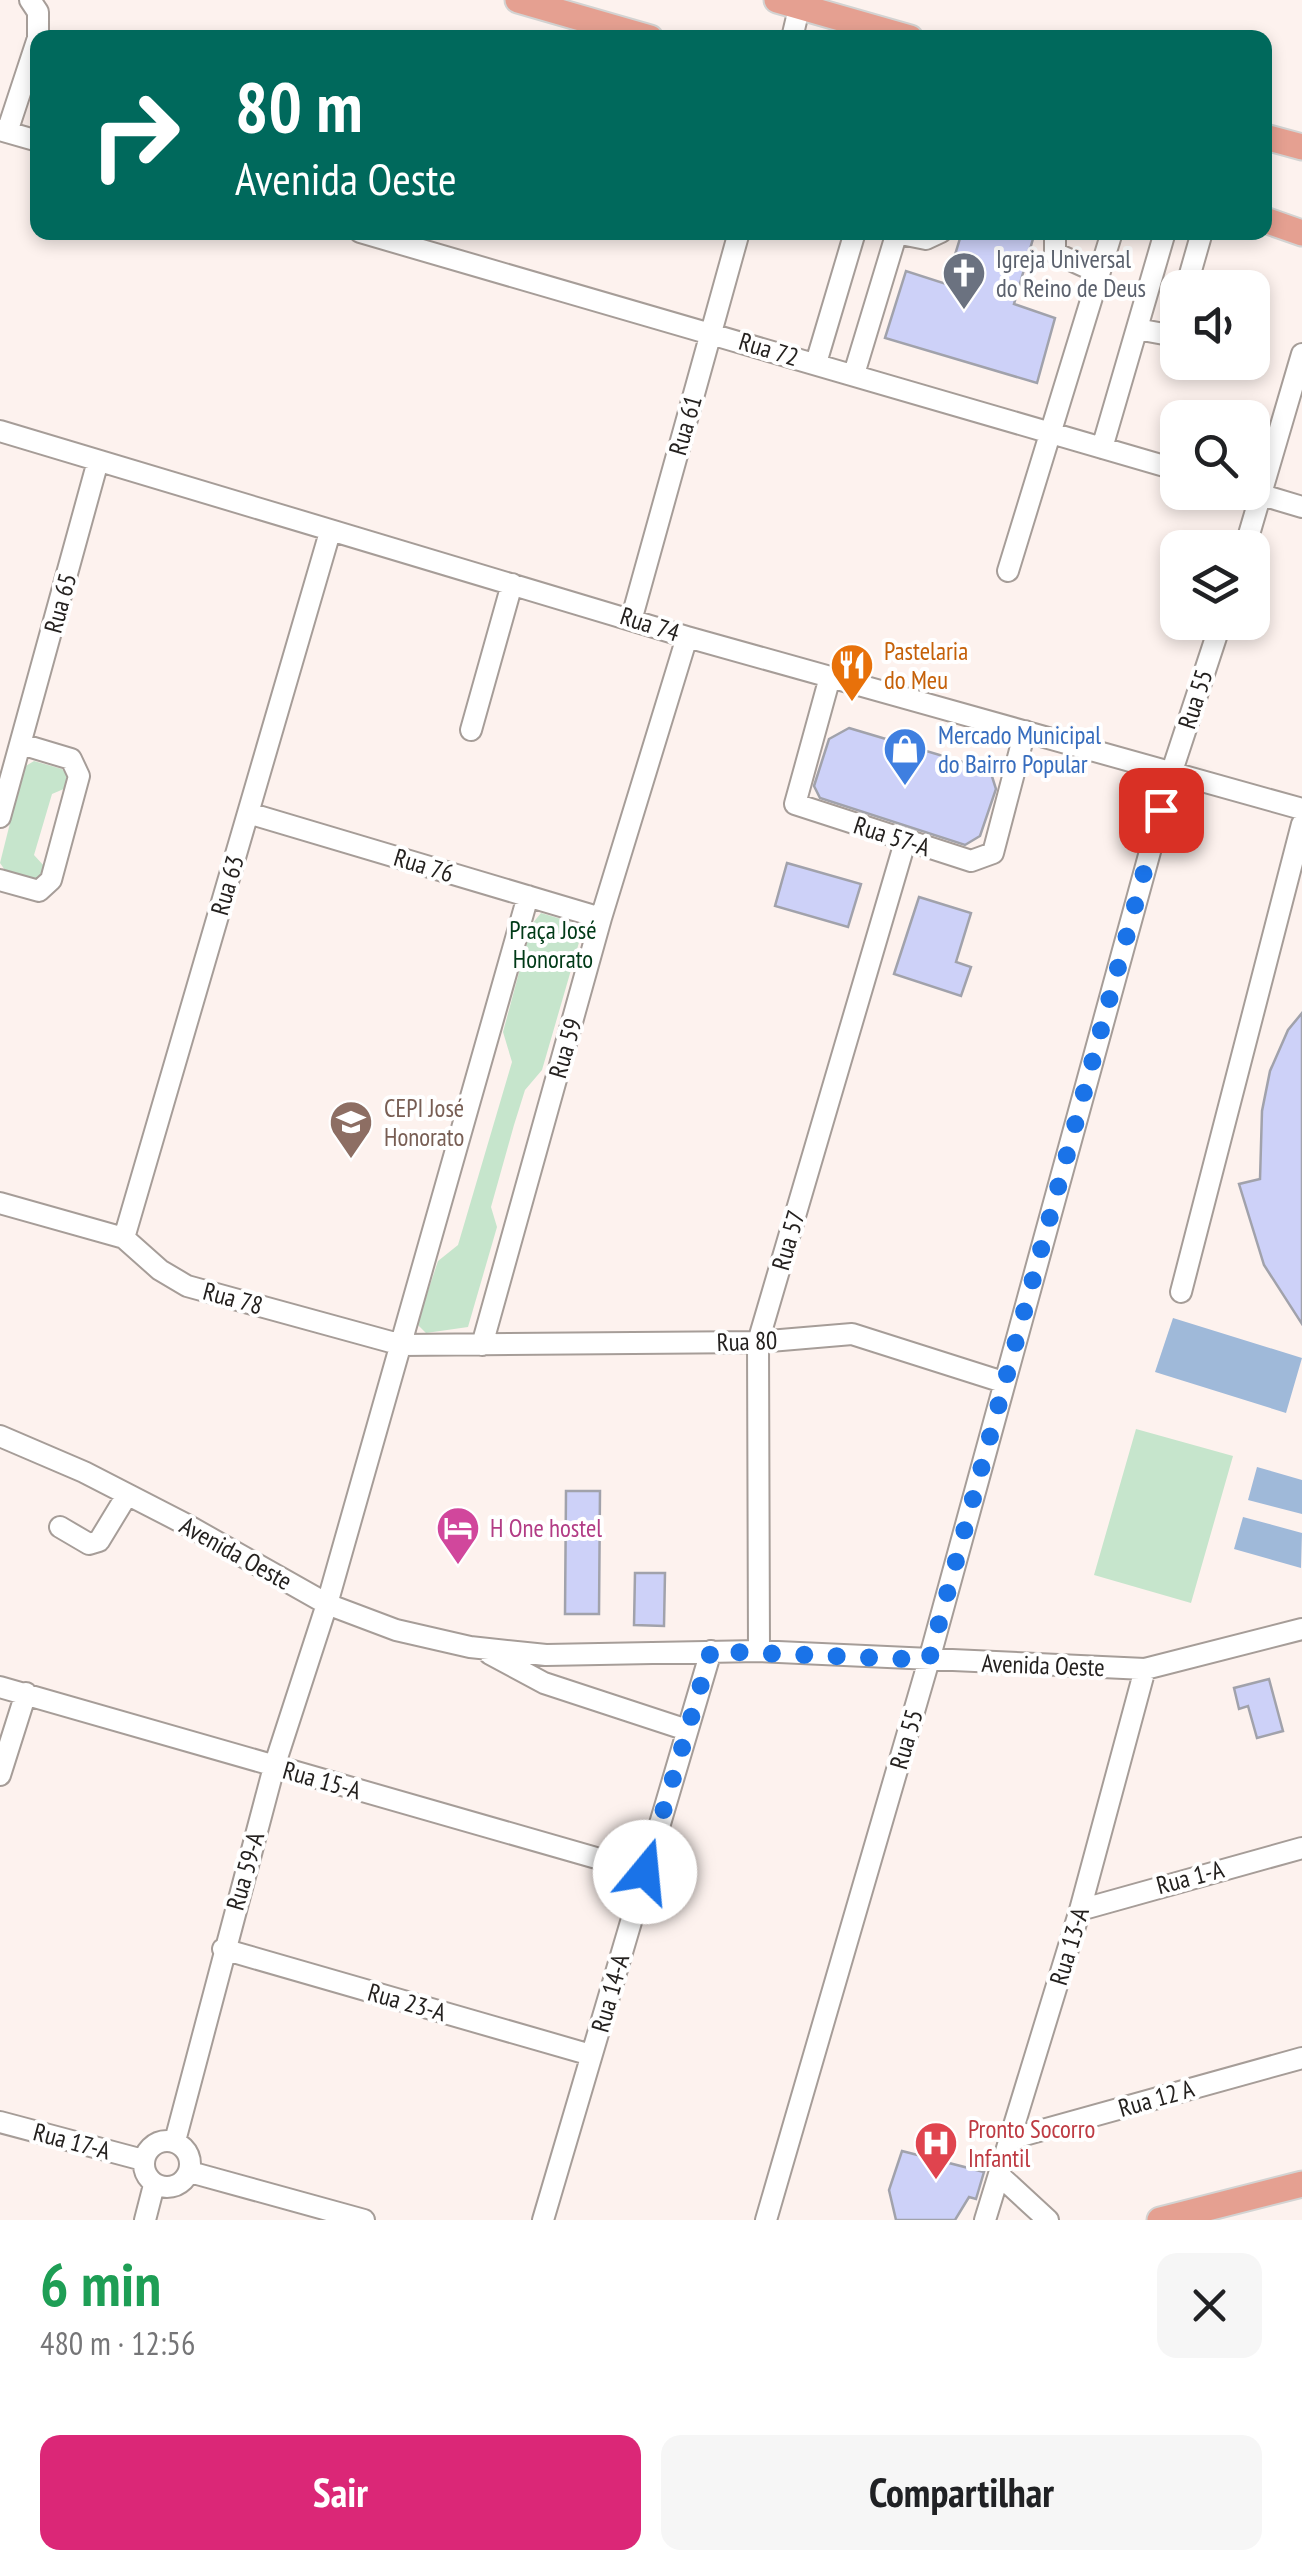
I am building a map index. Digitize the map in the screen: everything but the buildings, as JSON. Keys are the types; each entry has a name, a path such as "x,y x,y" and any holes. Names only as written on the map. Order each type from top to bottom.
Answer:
{"main road":[{"path":"518,0 622,30"},
{"path":"793,2 884,30"},
{"path":"1272,139 1302,148"},
{"path":"1272,222 1302,232"},
{"path":"1160,2220 1196,2215 1302,2184"}],"street":[{"path":"30,0 38,12 38,30"},
{"path":"792,30 793,2"},
{"path":"30,59 3,131 30,139"},
{"name":"Rua 72","path":"388,240 1160,465"},
{"name":"Rua 61","path":"632,617 737,240"},
{"path":"816,364 853,240"},
{"path":"854,374 894,240"},
{"path":"1054,240 1055,253 1099,273"},
{"path":"1008,571 1109,240"},
{"path":"1102,448 1163,240"},
{"path":"1191,270 1200,240"},
{"path":"1137,329 1160,333"},
{"path":"1270,456 1302,354"},
{"name":"Rua 74","path":"0,432 330,532 632,617 687,637 1302,809"},
{"name":"Rua 65","path":"0,817 98,461"},
{"path":"1270,498 1302,507"},
{"name":"Rua 63","path":"124,1238 330,532"},
{"path":"471,730 512,584"},
{"name":"Rua 59","path":"482,1346 601,918 687,637"},
{"name":"Rua 55","path":"766,2220 929,1660 1172,772 1214,640"},
{"name":"Rua 57-A","path":"830,677 795,804 971,861 993,854 1025,730"},
{"path":"0,880 40,891 51,880 79,776 71,759 21,744"},
{"name":"Rua 76","path":"248,813 601,918"},
{"path":"1182,1292 1302,824"},
{"name":"Rua 57","path":"759,1651 758,1342 905,842"},
{"path":"327,1604 528,896"},
{"name":"Rua 78","path":"0,1203 124,1238 160,1270 187,1286 402,1345 482,1346"},
{"name":"Rua 80","path":"482,1346 758,1342 852,1334 1003,1382"},
{"name":"Avenida Oeste","path":"0,1436 127,1495 327,1604 396,1630 480,1648 546,1655 759,1651 1145,1669 1302,1629"},
{"path":"60,1527 89,1544 99,1541 127,1495"},
{"name":"Rua 59-A","path":"174,2141 274,1767 327,1604"},
{"name":"Avenida Oeste","path":"480,1648 544,1683 687,1730"},
{"name":"Rua 14-A","path":"544,2220 711,1651"},
{"name":"Rua 13-A","path":"984,2220 1080,1910 1145,1669"},
{"name":"Rua 15-A","path":"0,1688 645,1872"},
{"path":"0,1774 26,1693"},
{"name":"Rua 1-A","path":"1080,1910 1302,1848"},
{"name":"Rua 23-A","path":"224,1949 591,2056"},
{"name":"Rua 12 A","path":"1010,2139 1302,2058"},
{"name":"Rua 17-A","path":"0,2122 143,2160"},
{"path":"174,2141 190,2156 190,2172 172,2187 154,2184 145,2174 143,2160 154,2143 174,2141"},
{"path":"190,2172 364,2220"},
{"path":"999,2175 1048,2220"},
{"path":"145,2220 154,2184"}],"green space":[{"path":"34,761 62,769 69,778 66,788 52,794 34,855 45,867 42,877 35,881 7,873 0,863 24,767"},
{"name":"Praça José Honorato","path":"541,913 578,924 580,939 542,1070 525,1090 514,1125 491,1207 497,1227 468,1327 426,1333 417,1324 438,1261 458,1245 512,1062 503,1032 532,924"},
{"path":"1136,1429 1233,1456 1191,1603 1094,1575"}],"water":[{"path":"1173,1318 1302,1358 1286,1413 1155,1372"},
{"path":"1257,1467 1302,1480 1302,1514 1248,1500"},
{"path":"1243,1517 1302,1533 1301,1568 1234,1549"}],"place":[{"name":"Igreja Universal do Reino de Deus","path":"964,311"},
{"name":"Pastelaria do Meu","path":"852,703"},
{"name":"Mercado Municipal do Bairro Popular","path":"905,787"},
{"name":"CEPI José Honorato","path":"351,1160"},
{"name":"H One hostel","path":"458,1566"},
{"name":"Pronto Socorro Infantil","path":"936,2181"}],"route":[{"path":"645,1872 711,1651 929,1660 1161,810"}]}
